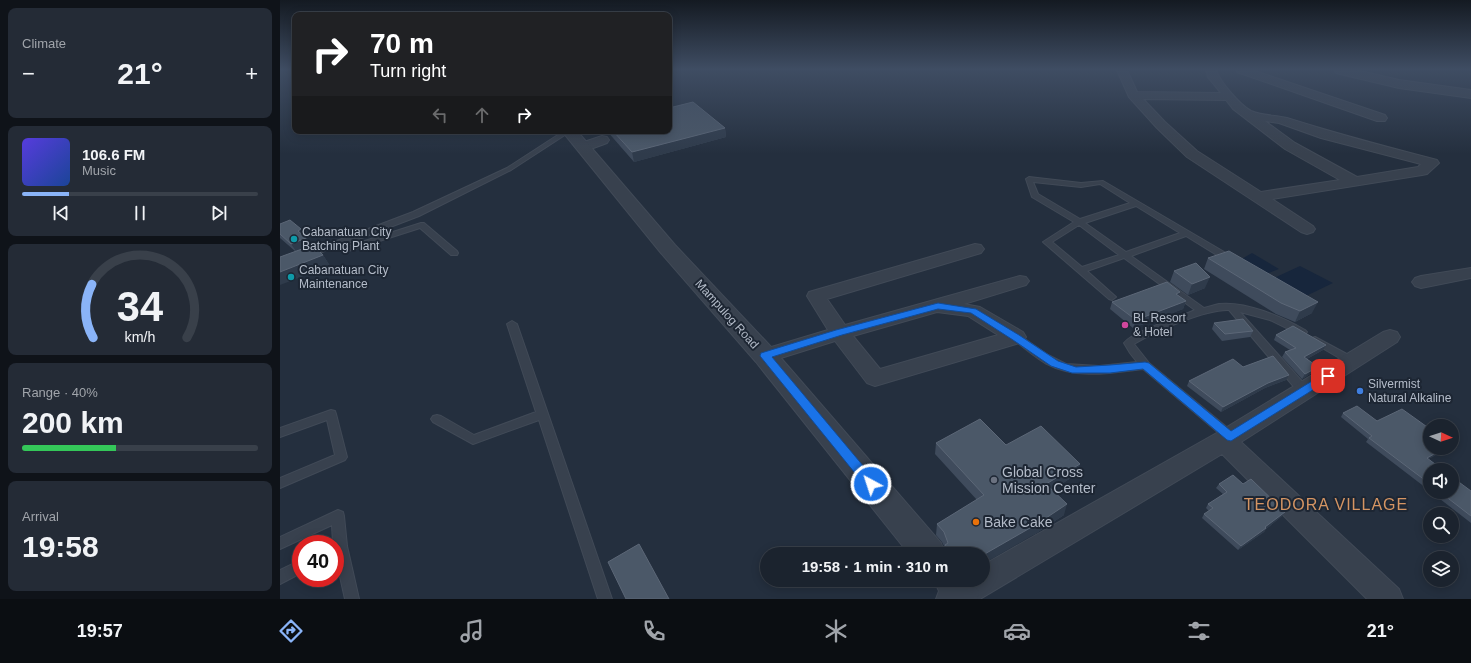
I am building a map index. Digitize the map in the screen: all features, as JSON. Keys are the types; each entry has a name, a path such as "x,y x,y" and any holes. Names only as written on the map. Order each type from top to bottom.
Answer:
{"street":[{"path":"1136,98 1160,125 1192,154 1307,229"},
{"path":"1230,98 1237,106 1290,146 1353,181"},
{"path":"1323,98 1381,118"},
{"path":"1250,115 1281,120 1326,135 1432,163 1422,171 1258,197"},
{"name":"Mampulog Road","path":"580,137 668,249 765,356 923,547"},
{"path":"975,249 816,296 839,332 875,378 1016,337"},
{"path":"1421,282 1471,273"},
{"path":"765,356 839,332 938,306 1020,281"},
{"path":"938,306 973,311 1016,337"},
{"path":"955,591 1227,439 1390,337"},
{"path":"1227,439 1388,599"}],"lane":[{"path":"302,258 416,214 580,137"},
{"path":"1202,311 1079,222 1034,195 1029,179 1081,184 1101,182 1228,258"},
{"path":"1112,297 1047,242 1079,222 1137,203"},
{"path":"337,244 346,250 421,226 454,252"},
{"path":"1080,271 1187,233"},
{"path":"1227,439 1145,365 1133,351 1130,343 1142,335 1202,311 1220,307 1248,311 1282,321 1352,361"},
{"path":"1233,309 1304,391"},
{"path":"512,324 605,599"},
{"path":"1016,337 1054,364 1076,370 1110,369 1145,365"},
{"path":"280,433 331,414 341,457 280,483"},
{"path":"437,419 473,440 542,414"},
{"path":"297,535 338,516 337,535"},
{"path":"280,543 292,537"},
{"path":"280,577 292,571"},
{"path":"344,571 352,599"}],"water":[{"path":"1252,253 1279,269 1264,275 1240,260"},
{"path":"1300,266 1333,283 1306,296 1274,278"}],"building":[{"path":"693,102 725,128 632,152 616,134 672,134 672,107"},
{"path":"290,220 301,229 298,231 306,238 291,244 280,234 280,224"},
{"path":"313,245 323,255 280,272 280,257"},
{"path":"1229,251 1318,302 1300,311 1281,303 1208,258"},
{"path":"1196,263 1210,277 1192,284 1174,271"},
{"path":"1167,282 1180,292 1176,294 1186,301 1136,320 1112,302"},
{"path":"1243,319 1253,331 1225,334 1214,323"},
{"path":"1293,326 1326,345 1304,357 1318,367 1305,374 1285,352 1296,348 1276,335"},
{"path":"1273,356 1289,375 1268,383 1223,407 1189,381 1233,359 1243,367"},
{"path":"1357,406 1377,421 1402,409 1423,424 1423,455 1432,455 1427,458 1434,463 1423,463 1423,479 1369,438 1372,436 1343,413"},
{"path":"980,419 1006,445 1041,426 1080,464 1046,484 1067,504 1037,524 990,551 990,547 946,547 945,545 948,543 944,532 937,524 984,495 936,443"},
{"path":"1233,475 1243,484 1251,479 1285,512 1241,546 1204,514 1213,508 1208,504 1227,492 1219,484"},
{"path":"1459,482 1471,491 1471,516 1449,499 1459,499"},
{"path":"639,544 669,599 626,599 608,562"}],"place":[{"name":"Cabanatuan City Batching Plant","path":"294,239"},
{"name":"Cabanatuan City Maintenance","path":"291,277"},
{"name":"BL Resort & Hotel","path":"1125,325"},
{"name":"Silvermist Natural Alkaline","path":"1360,391"},
{"name":"Global Cross Mission Center","path":"994,480"},
{"name":"Bake Cake","path":"976,522"}],"district":[{"name":"TEODORA VILLAGE","path":"1326,504"}],"route":[{"path":"871,484 765,356 839,332 938,306 973,311 1016,337 1054,364 1076,370 1110,369 1145,365 1231,437 1328,376"}]}
